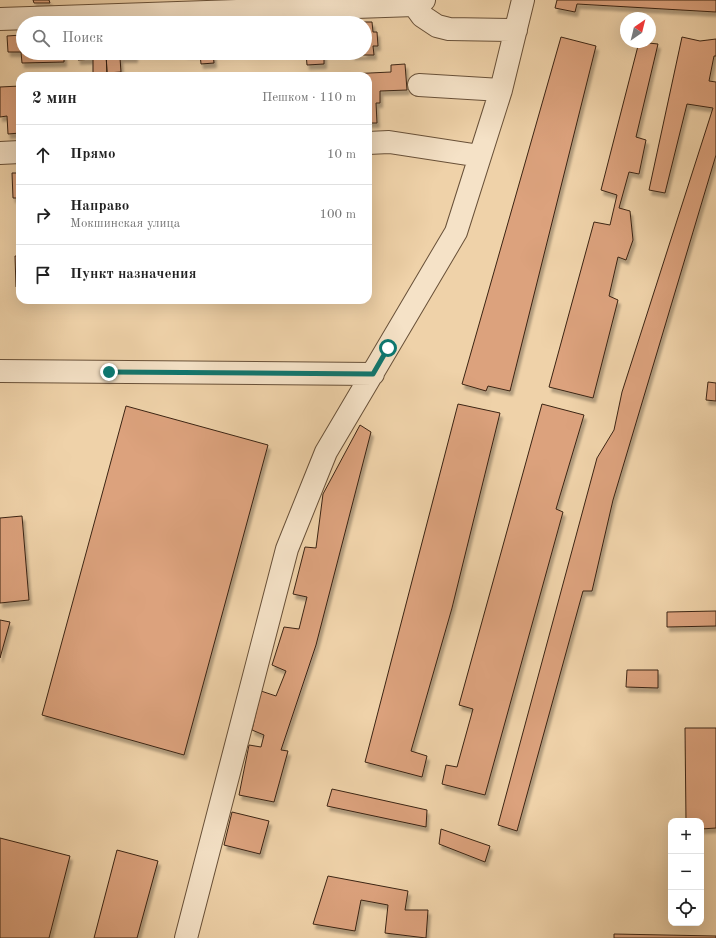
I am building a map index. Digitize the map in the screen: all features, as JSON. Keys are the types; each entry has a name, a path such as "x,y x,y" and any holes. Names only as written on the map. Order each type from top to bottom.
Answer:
{"street":[{"path":"186,938 287,550 326,452 456,232 501,90 523,0"},
{"path":"52,16 419,2 422,16 437,26 449,29 516,30"},
{"path":"0,18 16,17"},
{"path":"419,85 501,90"},
{"path":"378,142 480,156"},
{"path":"0,153 16,152"},
{"path":"0,371 373,374"}],"building":[{"path":"33,0 49,0 50,3 34,3"},
{"path":"557,0 716,0 716,12 577,4 575,12 555,8"},
{"path":"372,22 373,32 377,32 378,46 373,46 374,55 372,55"},
{"path":"16,35 16,52 8,52 7,36"},
{"path":"561,37 596,46 510,391 488,386 486,391 462,384"},
{"path":"682,37 700,41 716,39 716,56 714,56 709,81 716,82 716,155 613,500 592,591 583,591 517,831 498,825 597,458 614,430 622,392 713,108 687,104 665,193 649,190"},
{"path":"656,44 658,44 636,137 646,140 639,174 629,172 619,208 630,211 633,240 626,260 618,257 609,296 618,300 593,398 549,387 594,222 610,225 617,195 601,190 637,48 656,48"},
{"path":"22,60 64,60 64,62 22,63"},
{"path":"93,60 106,60 107,72 93,72"},
{"path":"106,60 120,60 121,72 107,72"},
{"path":"201,60 214,60 214,63 201,64"},
{"path":"307,60 324,60 324,64 307,65"},
{"path":"405,64 407,90 380,91 380,103 376,103 377,123 372,123 372,73 391,72 391,65"},
{"path":"16,86 16,133 8,134 7,116 0,117 0,87"},
{"path":"12,173 16,173 16,198 13,198"},
{"path":"15,256 16,256 16,287"},
{"path":"708,382 716,383 716,401 706,400"},
{"path":"458,404 500,413 452,608 411,751 427,756 422,777 365,762"},
{"path":"542,404 584,415 556,509 563,512 485,795 442,784 446,765 457,767 473,709 459,705"},
{"path":"126,406 268,445 184,755 42,715"},
{"path":"360,425 371,432 316,645 281,750 288,751 274,802 239,795 249,745 261,747 264,735 252,730 261,691 276,696 286,671 272,665 284,627 299,629 307,597 293,594 305,547 316,548 323,494"},
{"path":"22,516 29,600 0,603 0,518"},
{"path":"716,611 716,626 667,627 667,612"},
{"path":"0,620 10,622 0,658"},
{"path":"627,670 658,670 658,688 626,687"},
{"path":"685,728 716,728 716,828 704,829 704,818 686,818"},
{"path":"332,789 427,810 426,827 327,806"},
{"path":"232,812 269,821 260,854 224,845"},
{"path":"441,829 490,846 485,862 439,844"},
{"path":"0,838 70,856 49,938 0,938"},
{"path":"117,850 158,861 137,938 94,938"},
{"path":"328,876 408,891 405,910 428,910 426,938 385,933 388,905 361,900 355,931 313,924"},
{"path":"614,934 716,936 716,938 614,938"}],"route":[{"path":"109,372 373,374 388,348"}]}
